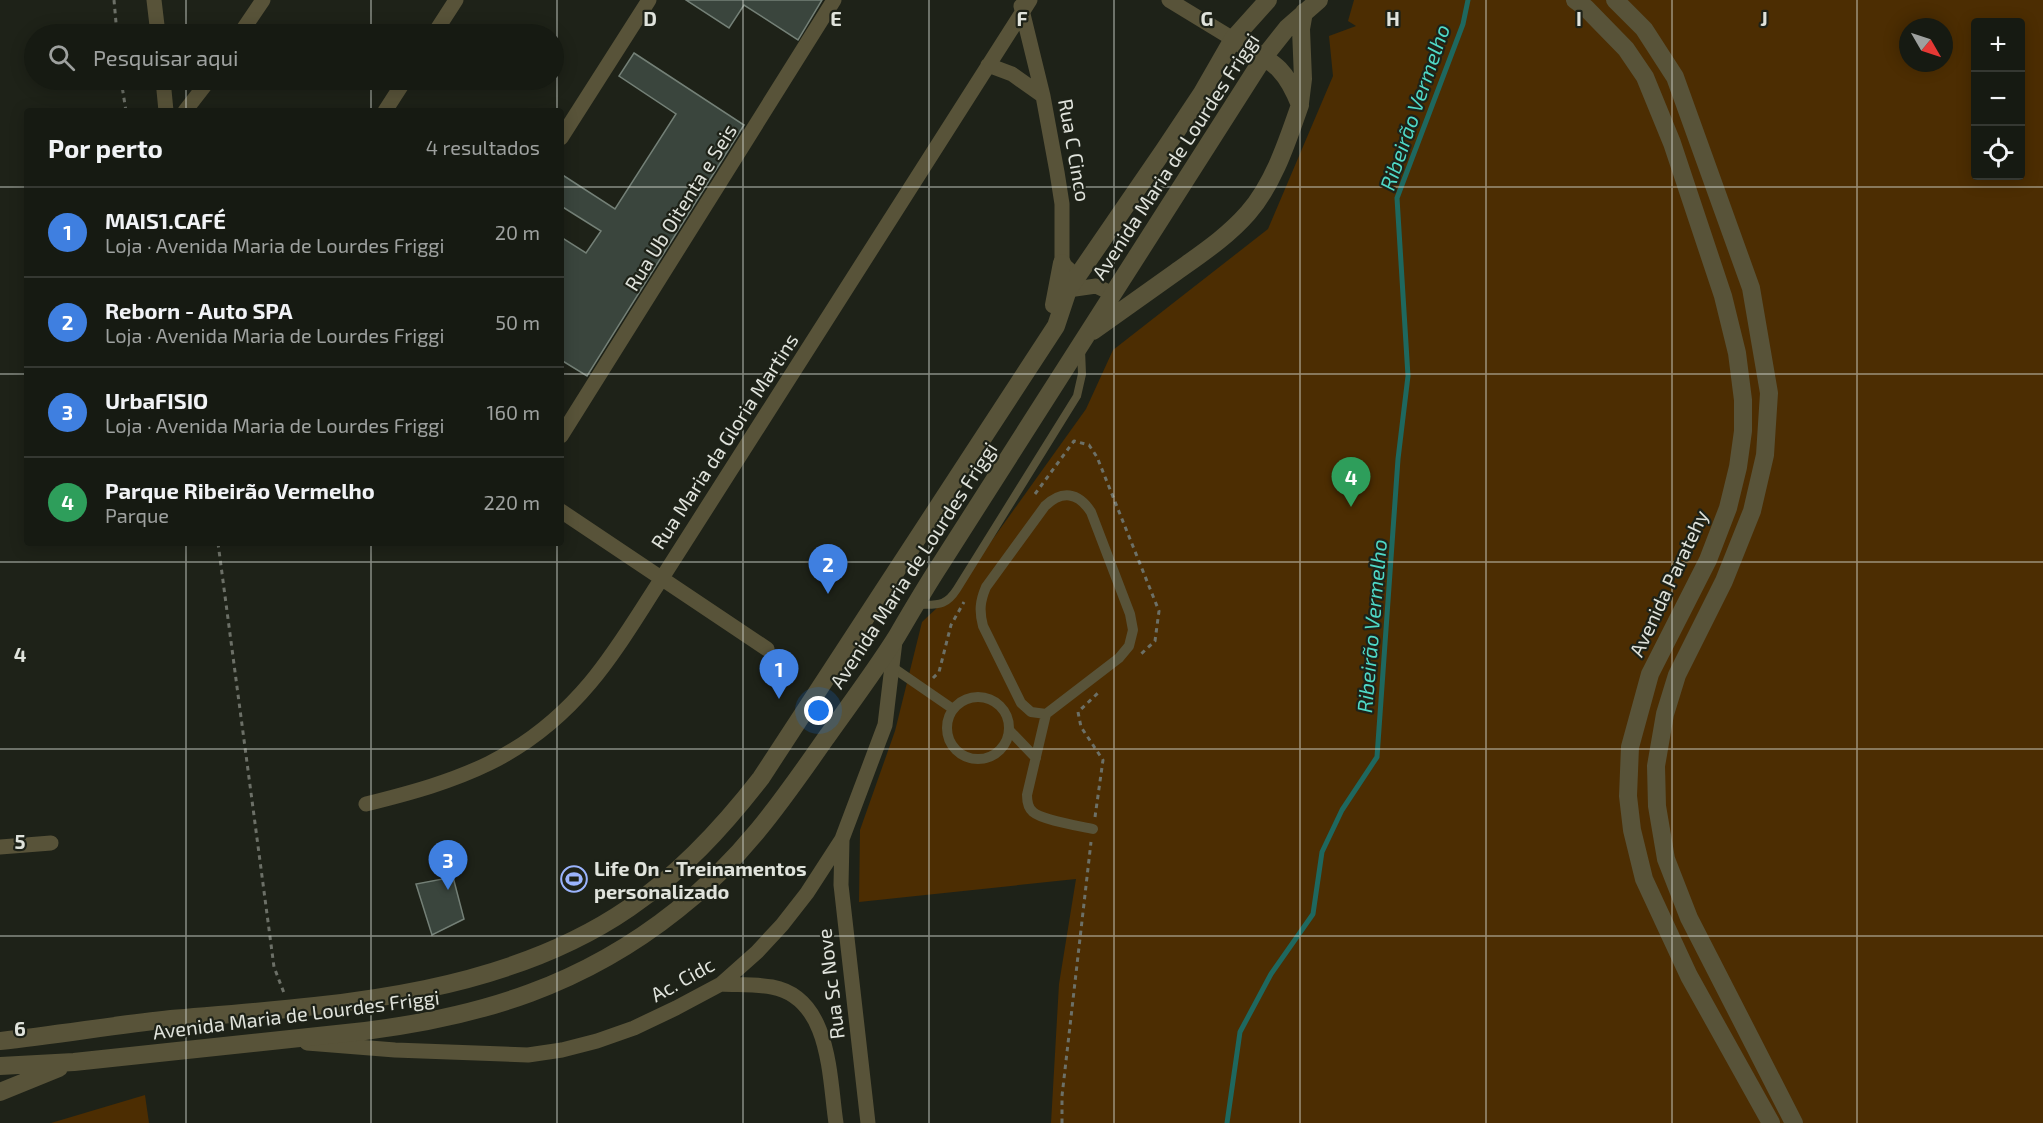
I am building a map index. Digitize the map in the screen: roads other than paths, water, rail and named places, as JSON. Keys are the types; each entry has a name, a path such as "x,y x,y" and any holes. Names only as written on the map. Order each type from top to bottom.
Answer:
{"street":[{"path":"154,0 157,24"},
{"path":"247,24 263,0"},
{"path":"440,24 456,0"},
{"path":"564,133 649,0"},
{"name":"Rua Ub Oitenta e Seis","path":"564,431 834,0"},
{"path":"1169,0 1264,57 1287,77 1300,105"},
{"name":"Avenida Maria de Lourdes Friggi","path":"0,1041 134,1023 290,1009 441,986 539,956 590,932 630,908 680,868 719,831 761,778 1056,326 1068,290 1202,93 1233,39 1268,0"},
{"name":"Avenida Maria de Lourdes Friggi","path":"0,1066 74,1062 412,1025 492,1007 558,983 634,942 678,910 705,887 776,811 896,638 1264,57 1287,28 1319,0"},
{"name":"Avenida Paratehy","path":"1575,0 1586,8 1626,49 1645,76 1683,175 1723,296 1737,353 1743,400 1743,431 1733,487 1708,560 1650,674 1630,747 1628,796 1632,830 1644,879 1689,976 1770,1123"},
{"path":"1616,0 1644,29 1675,77 1751,288 1769,393 1765,454 1752,511 1724,581 1677,675 1665,714 1656,766 1657,806 1666,859 1689,918 1794,1123"},
{"name":"Rua Maria da Gloria Martins","path":"366,804 448,782 508,754 527,742 568,707 590,683 617,647 662,578 988,65 1024,4"},
{"name":"Rua C Cinco","path":"1024,4 1062,204 1062,263 1075,274 1068,290"},
{"path":"1084,341 1214,245 1249,212 1264,191 1279,161 1300,105 1303,72 1301,29 1304,12"},
{"path":"988,65 1012,74 1043,96"},
{"path":"164,90 166,108"},
{"path":"187,108 201,90"},
{"path":"387,108 399,90"},
{"path":"1056,326 1053,316 1054,304 1062,263"},
{"path":"1068,290 1095,286 1113,294"},
{"path":"1046,714 1031,712 1021,703 983,626 980,613 981,599 986,587 1045,506 1053,498 1064,495 1075,496 1085,502 1091,512 1130,614 1133,630 1129,646 1119,658 1046,714 1027,795 1027,804 1032,812 1040,817 1093,830"},
{"path":"564,513 767,649"},
{"name":"Ac. Cidc","path":"274,1040 395,1050 528,1055 544,1053 597,1041 634,1028 721,984 757,952 782,925 807,893 843,839 885,725 896,638"},
{"path":"892,667 953,709"},
{"path":"1009,730 1003,747 988,757 980,759 962,755 955,750 947,734 948,717 953,709 967,698 985,697 1000,705 1005,713 1009,730 1036,758"},
{"path":"1005,713 1021,703"},
{"name":"Rua Sc Nove","path":"843,839 842,897 868,1123"},
{"path":"0,847 51,843"},
{"path":"721,984 772,987 789,994 809,1010 819,1026 825,1045 836,1123"},
{"path":"0,1092 74,1062"}],"lane":[{"path":"915,605 942,604 957,589 1077,396 1082,374 1084,341"}],"waterway":[{"name":"Ribeirão Vermelho","path":"1227,1123 1240,1032 1271,974 1313,914 1322,852 1342,810 1377,757 1398,459 1408,376 1397,198 1463,24 1468,0"}],"place":[{"name":"Parque Ribeirão Vermelho","path":"1351,507"},
{"name":"Reborn - Auto SPA","path":"828,594"},
{"name":"MAIS1.CAFÉ","path":"779,699"},
{"name":"Life On - Treinamentos personalizado","path":"574,879"},
{"name":"UrbaFISIO","path":"448,890"}]}
